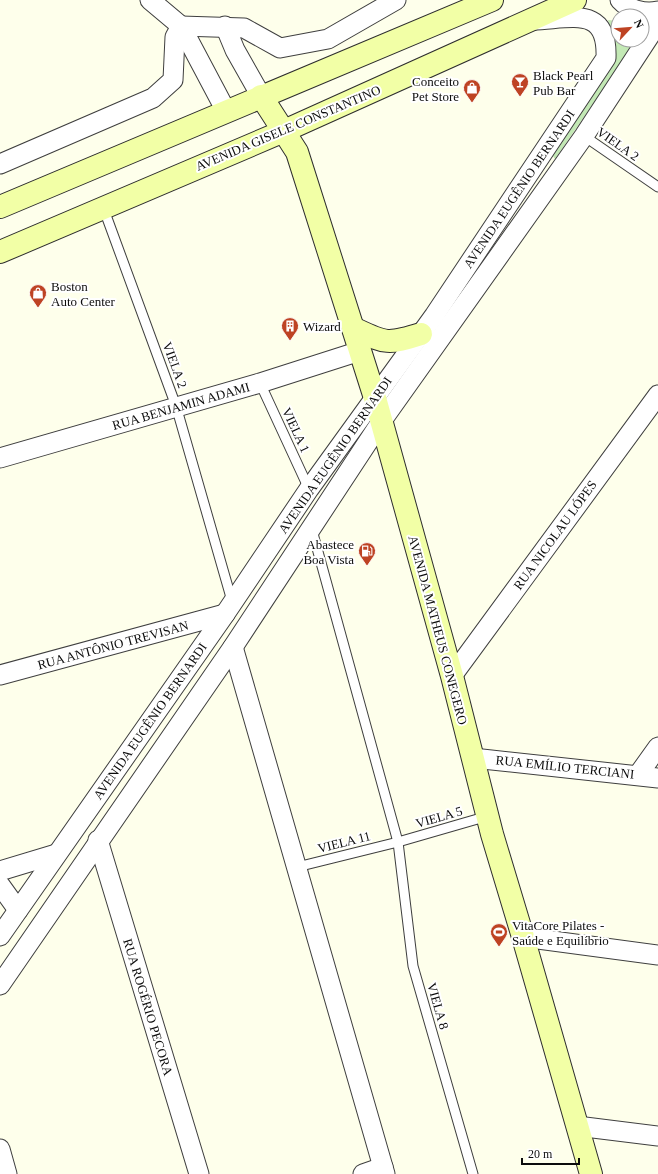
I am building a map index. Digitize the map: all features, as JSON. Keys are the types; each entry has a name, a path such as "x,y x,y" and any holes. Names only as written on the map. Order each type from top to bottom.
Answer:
{"main road":[{"name":"AVENIDA GISELE CONSTANTINO","path":"0,252 284,130 575,0"},
{"path":"0,207 488,1"},
{"name":"AVENIDA MATHEUS CONEGERO","path":"261,96 297,152 375,398 452,676 492,834 591,1174"},
{"path":"353,328 382,341 398,341 421,334"}],"street":[{"path":"150,0 181,26 226,111"},
{"path":"181,26 225,26 244,28 280,48 328,39 396,0"},
{"path":"620,0 635,10 651,13 658,11"},
{"name":"AVENIDA EUGÊNIO BERNARDI","path":"0,936 229,609 309,489 421,334 606,58 607,42 603,31 596,22 584,18 532,20"},
{"name":"AVENIDA EUGÊNIO BERNARDI","path":"0,985 98,840 232,647 381,422 584,136 658,23"},
{"path":"0,164 153,98 173,80 175,37 181,26"},
{"path":"225,26 235,50 261,96"},
{"name":"RUA BENJAMIN ADAMI","path":"0,458 260,383 360,351"},
{"name":"RUA NICOLAU LÓPES","path":"452,676 658,395"},
{"name":"RUA ANTÔNIO TREVISAN","path":"0,675 229,609"},
{"path":"232,647 384,1170 363,1174"},
{"path":"638,775 658,747"},
{"name":"RUA EMÍLIO TERCIANI","path":"473,758 658,778"},
{"name":"RUA ROGÉRIO PECORA","path":"98,840 198,1174"},
{"path":"0,871 56,854"},
{"path":"0,885 18,910"},
{"path":"523,937 658,955"},
{"path":"577,1126 658,1136"},
{"path":"0,1149 6,1174"}],"lane":[{"name":"VIELA 2","path":"584,136 658,187"},
{"name":"VIELA 2","path":"104,207 176,406 229,609"},
{"name":"VIELA 1","path":"260,383 309,489"},
{"name":"VIELA 8","path":"311,527 398,842 413,966 473,1174"},
{"name":"VIELA 5","path":"398,842 488,816"},
{"name":"VIELA 11","path":"297,867 398,842"}],"green space":[{"path":"615,48 631,48 555,159 551,153 611,63 616,51"}],"place":[{"name":"Black Pearl Pub Bar","path":"520,97"},
{"name":"Conceito Pet Store","path":"472,103"},
{"name":"Boston Auto Center","path":"38,308"},
{"name":"Wizard","path":"290,341"},
{"name":"Abastece Boa Vista","path":"367,566"},
{"name":"VitaCore Pilates - Saúde e Equilíbrio","path":"499,947"}]}
